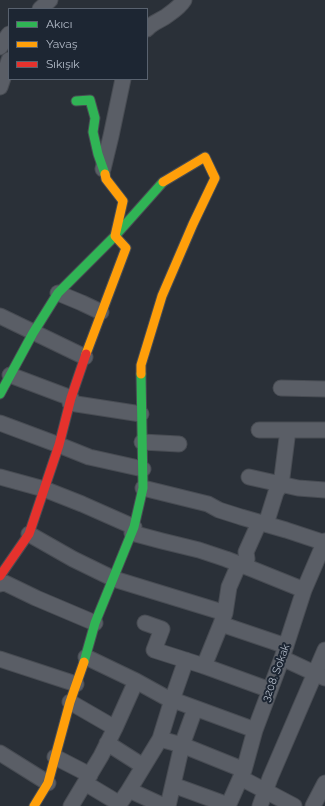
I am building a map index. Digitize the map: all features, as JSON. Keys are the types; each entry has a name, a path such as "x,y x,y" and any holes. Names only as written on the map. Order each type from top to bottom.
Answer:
{"street":[{"path":"41,8 50,0"},
{"path":"148,28 150,25 164,18 182,4 184,0"},
{"path":"0,47 8,35"},
{"path":"0,87 8,63"},
{"path":"103,169 123,80"},
{"path":"76,101 90,100 95,118 93,132 106,179 123,201 115,236"},
{"path":"0,394 33,332 58,293 115,236 164,182 205,157 215,178 193,224 160,304 141,365 143,488 133,530 95,623 86,657 70,702 48,783 34,806"},
{"path":"0,576 29,534 59,445 85,357 126,248 115,236"},
{"path":"58,293 101,312"},
{"path":"0,316 85,357"},
{"path":"10,374 71,401 141,414"},
{"path":"281,388 325,389"},
{"path":"0,423 89,457 143,469"},
{"path":"259,430 325,430"},
{"path":"204,666 223,618 229,587 247,559 246,552 262,524 276,492 281,485 288,430"},
{"path":"142,442 179,444"},
{"path":"0,477 44,489 82,504 133,530 162,541 199,550 242,565 304,590"},
{"path":"248,477 298,488 325,490"},
{"path":"143,488 208,504 219,510 262,524 325,542"},
{"path":"29,534 73,560 114,579 223,618 284,652 320,676"},
{"name":"3208. Sokak","path":"228,806 242,774 255,730 284,652 304,590 325,542"},
{"path":"0,584 5,583 95,623"},
{"path":"146,623 162,629 154,650 270,690"},
{"path":"260,806 270,778 320,676 325,650"},
{"path":"86,657 165,697 255,730"},
{"path":"0,659 76,684"},
{"path":"55,757 88,779 119,805 160,739 186,660"},
{"path":"71,806 88,779 115,728 136,681"},
{"path":"70,702 115,728"},
{"path":"168,806 182,745 195,709"},
{"path":"160,739 182,745 242,774 266,791 294,806"},
{"path":"107,743 144,766"},
{"path":"0,753 48,783"},
{"path":"313,806 325,783"},
{"path":"173,785 228,806"},
{"path":"129,790 164,806"}],"traffic: fast":[{"path":"76,101 90,100 95,118 93,132 98,154 105,174"},
{"path":"0,394 33,333 58,293 115,236 163,182"},
{"path":"84,662 95,623 134,527 143,488 141,374"}],"traffic: slow":[{"path":"141,374 141,365 162,296 193,224 215,178 205,157 163,182"},
{"path":"86,354 126,248 115,236 123,201 106,179 105,174"},
{"path":"34,806 48,783 70,702 84,662"}],"traffic: jam":[{"path":"0,576 29,534 59,445 71,398 86,354"}]}
